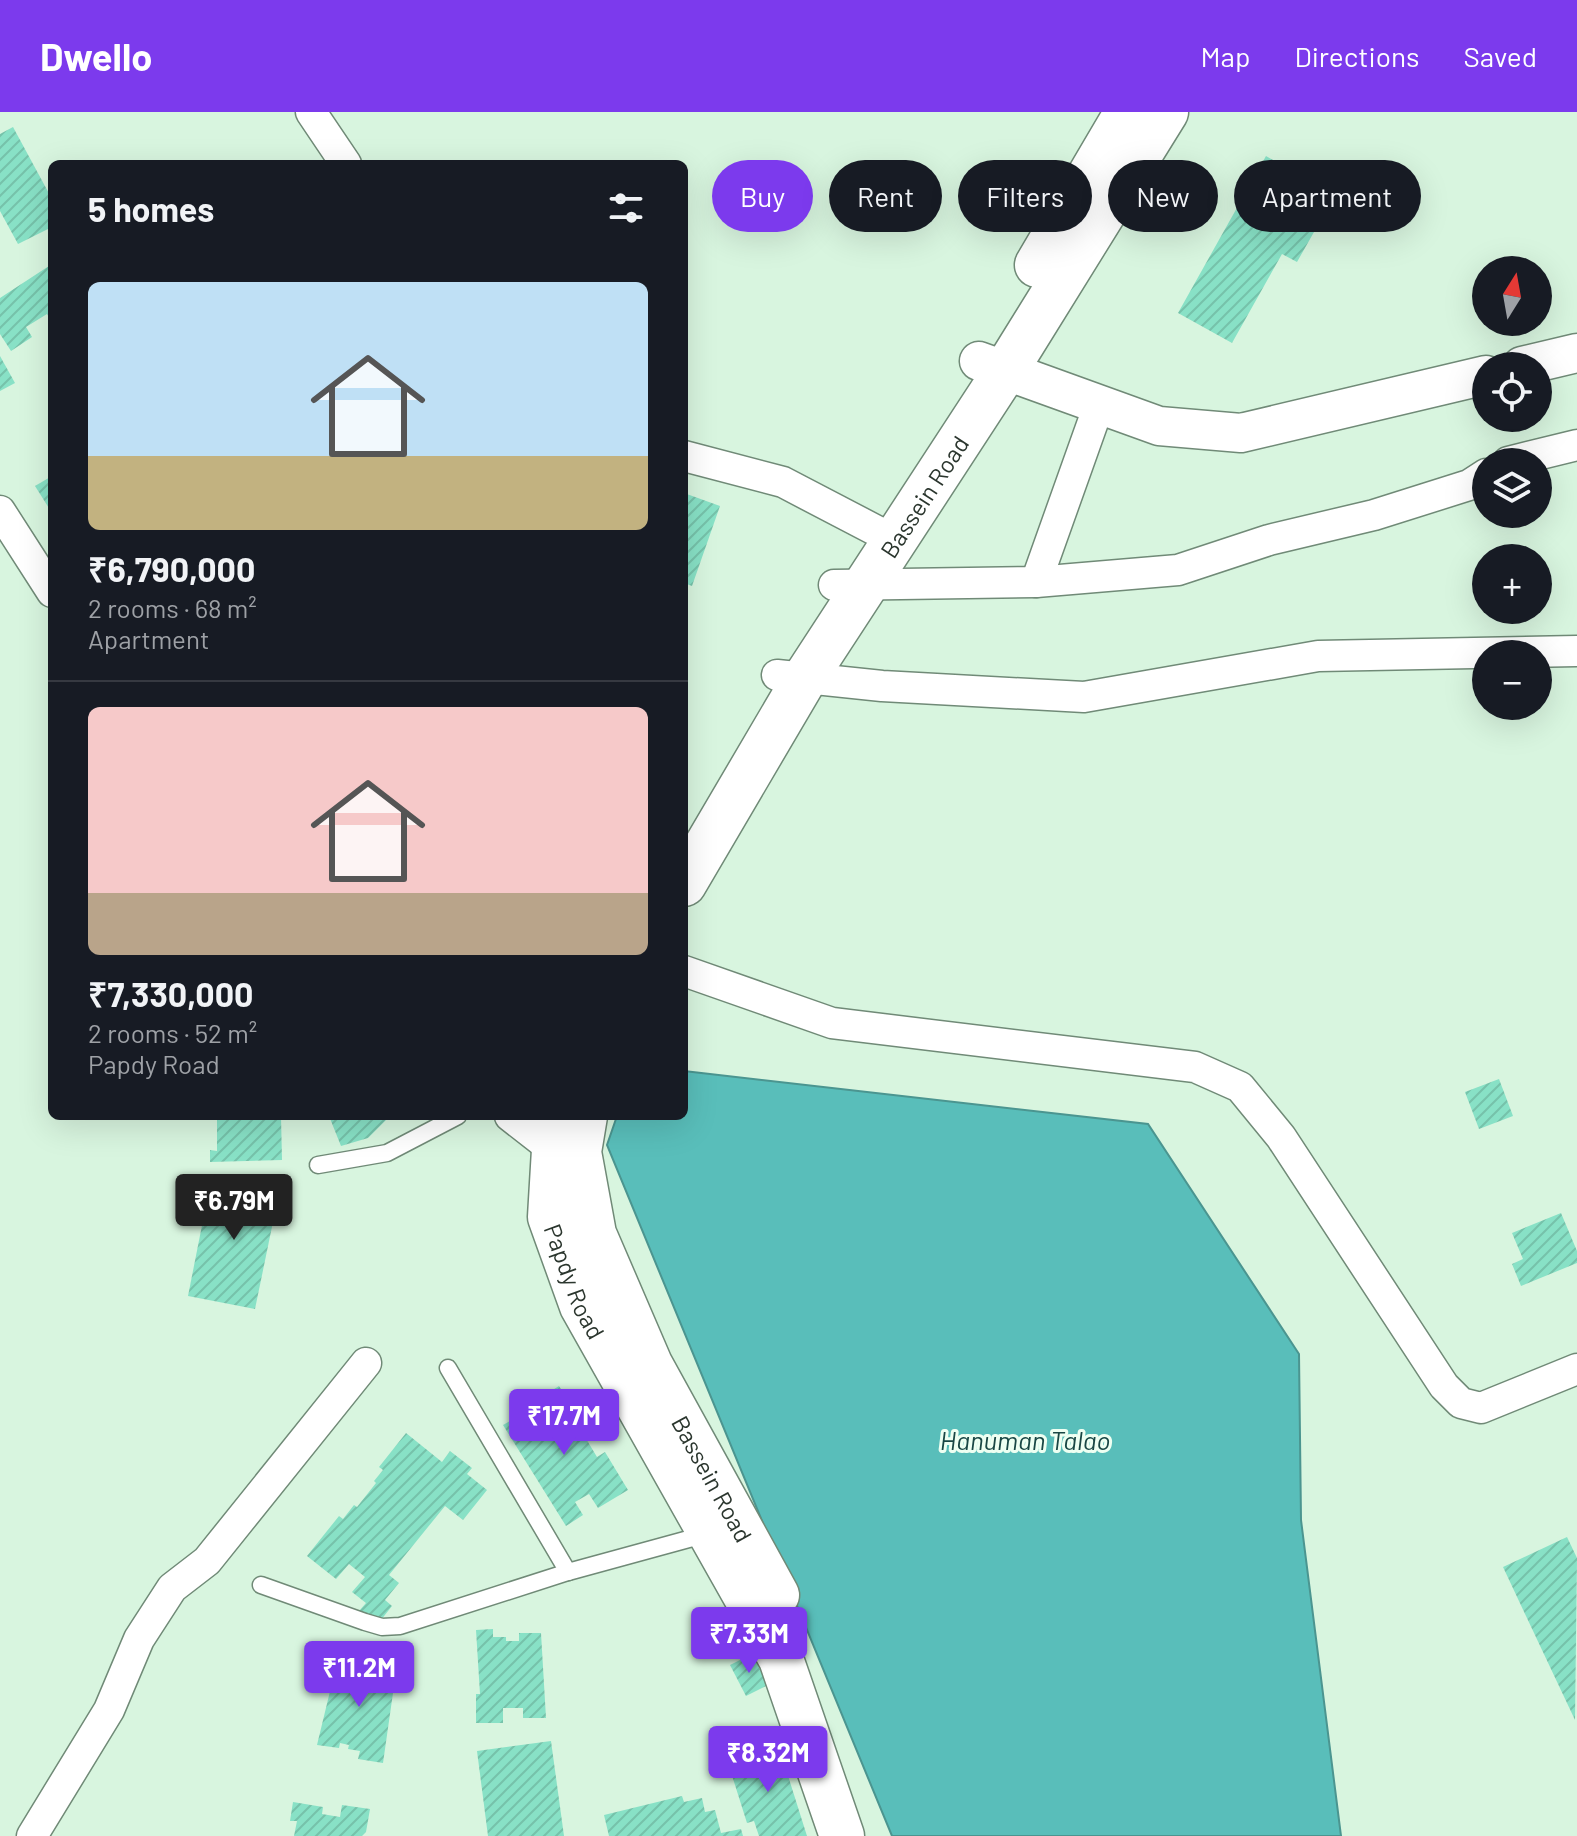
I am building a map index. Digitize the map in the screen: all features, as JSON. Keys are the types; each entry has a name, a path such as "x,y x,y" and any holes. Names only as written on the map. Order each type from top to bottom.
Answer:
{"main road":[{"name":"Bassein Road","path":"993,366 1127,112"},
{"name":"Bassein Road","path":"688,831 881,533 1166,112"},
{"name":"Bassein Road","path":"688,876 791,676"},
{"name":"Bassein Road","path":"568,1133 594,1234 650,1364 749,1541 817,1674 871,1836"},
{"name":"Papdy Road","path":"568,1133 550,1217 582,1306 781,1659 842,1836"}],"street":[{"path":"311,112 343,160"},
{"path":"1552,359 1577,353"},
{"path":"993,366 1159,426 1241,433 1472,378"},
{"path":"1036,582 1099,405"},
{"path":"1552,451 1577,445"},
{"path":"688,457 783,482 881,533"},
{"path":"849,585 1036,582 1178,570 1269,540 1387,511 1472,483"},
{"path":"0,511 48,586"},
{"path":"791,676 1084,697 1318,656 1577,651"},
{"path":"688,972 832,1023 1195,1067 1240,1087 1281,1137 1444,1386 1461,1403 1481,1408 1577,1369"},
{"path":"524,1120 568,1133"},
{"path":"32,1836 109,1710 139,1639 172,1588 207,1561 366,1363"}],"lane":[{"path":"318,1165 387,1153 450,1120"},
{"path":"448,1368 568,1572"},
{"path":"261,1585 382,1627 430,1617 568,1572 710,1533"}],"water":[{"name":"Hanuman Talao","path":"688,1071 1148,1124 1299,1354 1301,1520 1341,1836 892,1836 607,1145 616,1120 688,1120"}],"building":[{"path":"13,127 48,192 48,229 18,244 0,211 0,134"},
{"path":"1234,213 1234,232 1314,232 1297,262 1282,254 1232,343 1178,313"},
{"path":"48,267 48,316 26,327 32,337 11,351 0,334 0,298"},
{"path":"0,356 15,383 0,391"},
{"path":"48,478 48,507 35,486"},
{"path":"688,494 720,506 692,586 688,584"},
{"path":"1499,1079 1513,1116 1479,1129 1465,1092"},
{"path":"217,1120 281,1120 282,1160 210,1162 210,1150 217,1151"},
{"path":"331,1120 386,1120 368,1138 341,1146"},
{"path":"212,1175 280,1188 255,1309 188,1296"},
{"path":"1561,1213 1577,1251 1577,1263 1521,1286 1512,1264 1523,1259 1512,1233"},
{"path":"559,1386 583,1424 579,1427 597,1457 605,1452 628,1490 598,1508 589,1494 575,1502 583,1515 566,1526 503,1425 520,1415 530,1432 539,1426 529,1409 537,1405 535,1401"},
{"path":"406,1433 442,1462 450,1451 472,1468 467,1474 487,1490 463,1520 445,1506 389,1575 399,1583 385,1600 392,1606 377,1625 359,1611 366,1603 352,1592 365,1577 349,1564 336,1579 307,1556 339,1516 343,1519 354,1505 357,1507 376,1483 374,1481 383,1470 379,1467"},
{"path":"1567,1537 1577,1558 1575,1720 1503,1567"},
{"path":"493,1629 493,1637 506,1637 506,1641 519,1641 519,1633 541,1633 546,1718 523,1718 523,1708 503,1708 503,1723 476,1723 476,1694 480,1694 476,1630"},
{"path":"752,1654 768,1685 746,1696 730,1665"},
{"path":"330,1659 357,1663 355,1675 361,1676 362,1673 372,1674 374,1661 397,1665 383,1763 358,1759 360,1751 348,1749 349,1745 340,1743 339,1748 317,1745 332,1683 326,1682"},
{"path":"551,1741 564,1836 488,1836 477,1751"},
{"path":"778,1744 807,1836 759,1836 754,1821 747,1823 729,1766 754,1758 752,1753"},
{"path":"682,1796 684,1802 702,1798 705,1812 715,1810 721,1833 741,1829 743,1836 609,1836 604,1815"},
{"path":"293,1802 323,1807 322,1814 340,1817 342,1805 370,1809 366,1832 362,1836 294,1836 297,1821 290,1821"}]}
